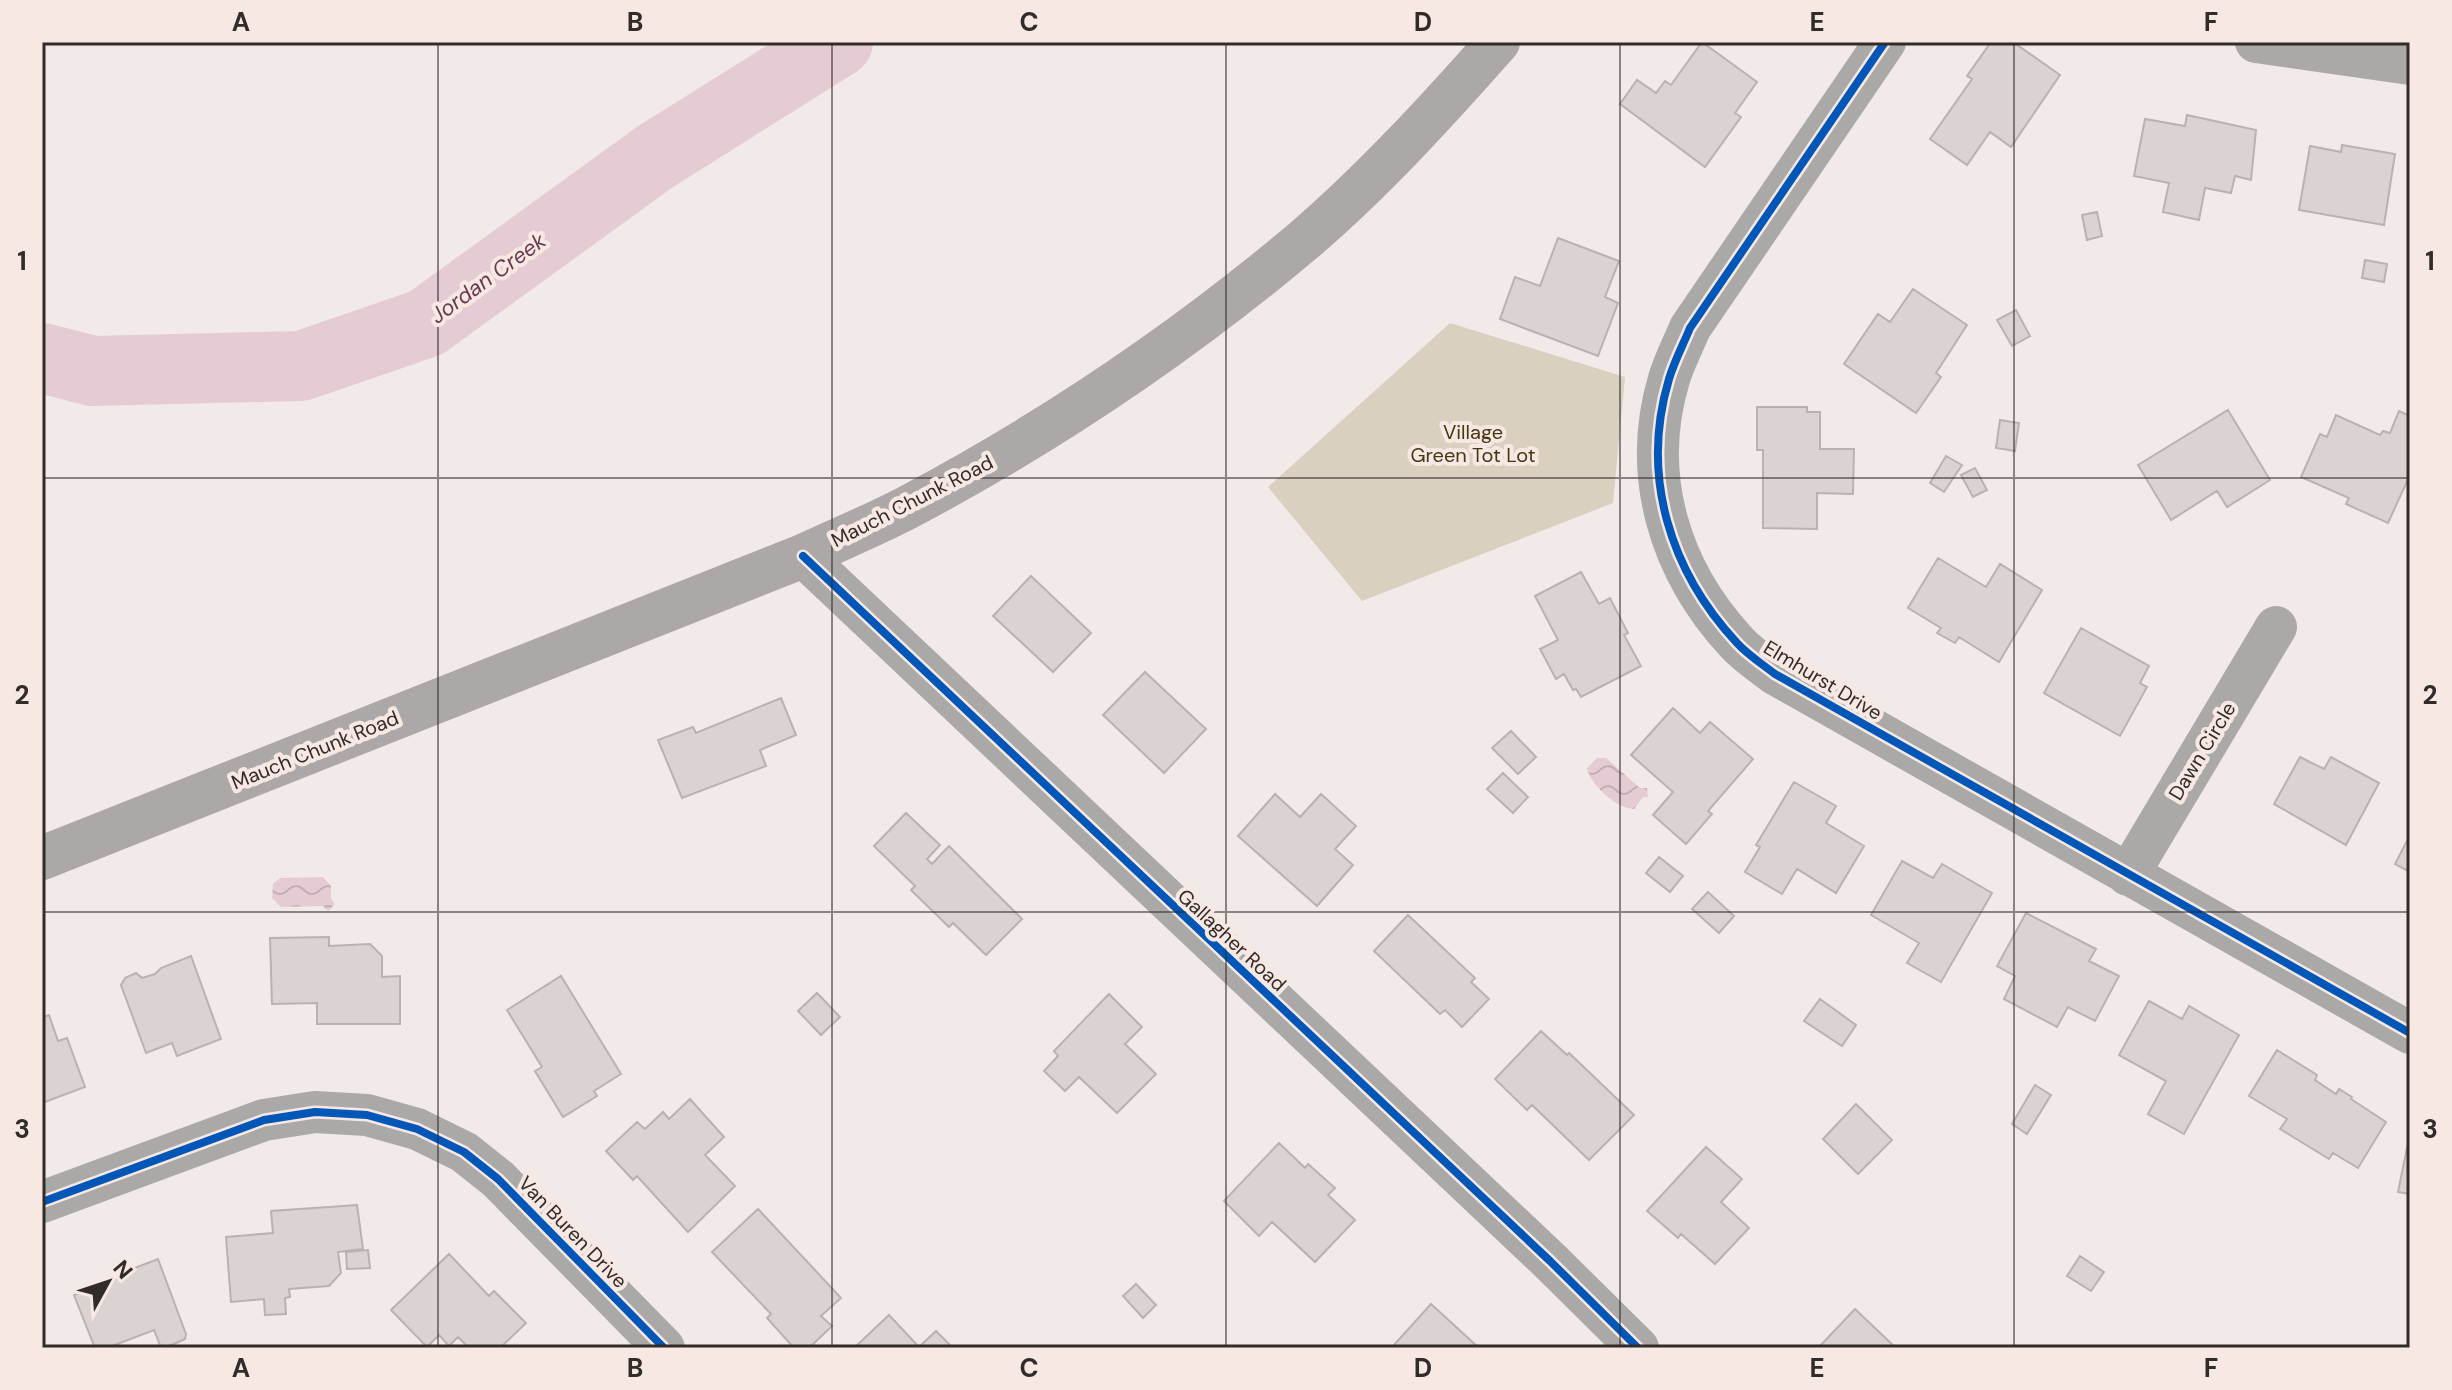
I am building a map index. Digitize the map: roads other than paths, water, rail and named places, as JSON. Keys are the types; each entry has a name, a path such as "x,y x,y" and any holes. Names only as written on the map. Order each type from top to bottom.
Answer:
{"main road":[{"name":"Mauch Chunk Road","path":"42,858 803,556 910,506 997,458 1132,371 1228,301 1304,239 1380,169 1498,42"}],"street":[{"name":"Elmhurst Drive","path":"1885,42 1690,328 1669,379 1659,432 1659,477 1666,522 1686,573 1704,604 1739,646 1775,674 2410,1033"},
{"path":"2256,42 2410,64"},
{"name":"Gallagher Road","path":"803,556 1550,1261 1638,1348"},
{"name":"Dawn Circle","path":"2128,875 2276,627"},
{"name":"Van Buren Drive","path":"42,1202 264,1120 315,1112 367,1115 417,1129 464,1152 498,1179 657,1346"}],"water":[{"path":"1597,758 1606,758 1640,788 1647,788 1648,797 1643,797 1634,809 1612,800 1589,775 1587,768"},
{"path":"323,877 331,886 331,898 335,904 328,911 323,906 281,907 272,898 273,884 280,878"}],"waterway":[{"name":"Jordan Creek","path":"42,358 93,371 301,366 426,323 655,157 838,42"}],"park label":[{"name":"Village Green Tot Lot","path":"1473,444"}]}
